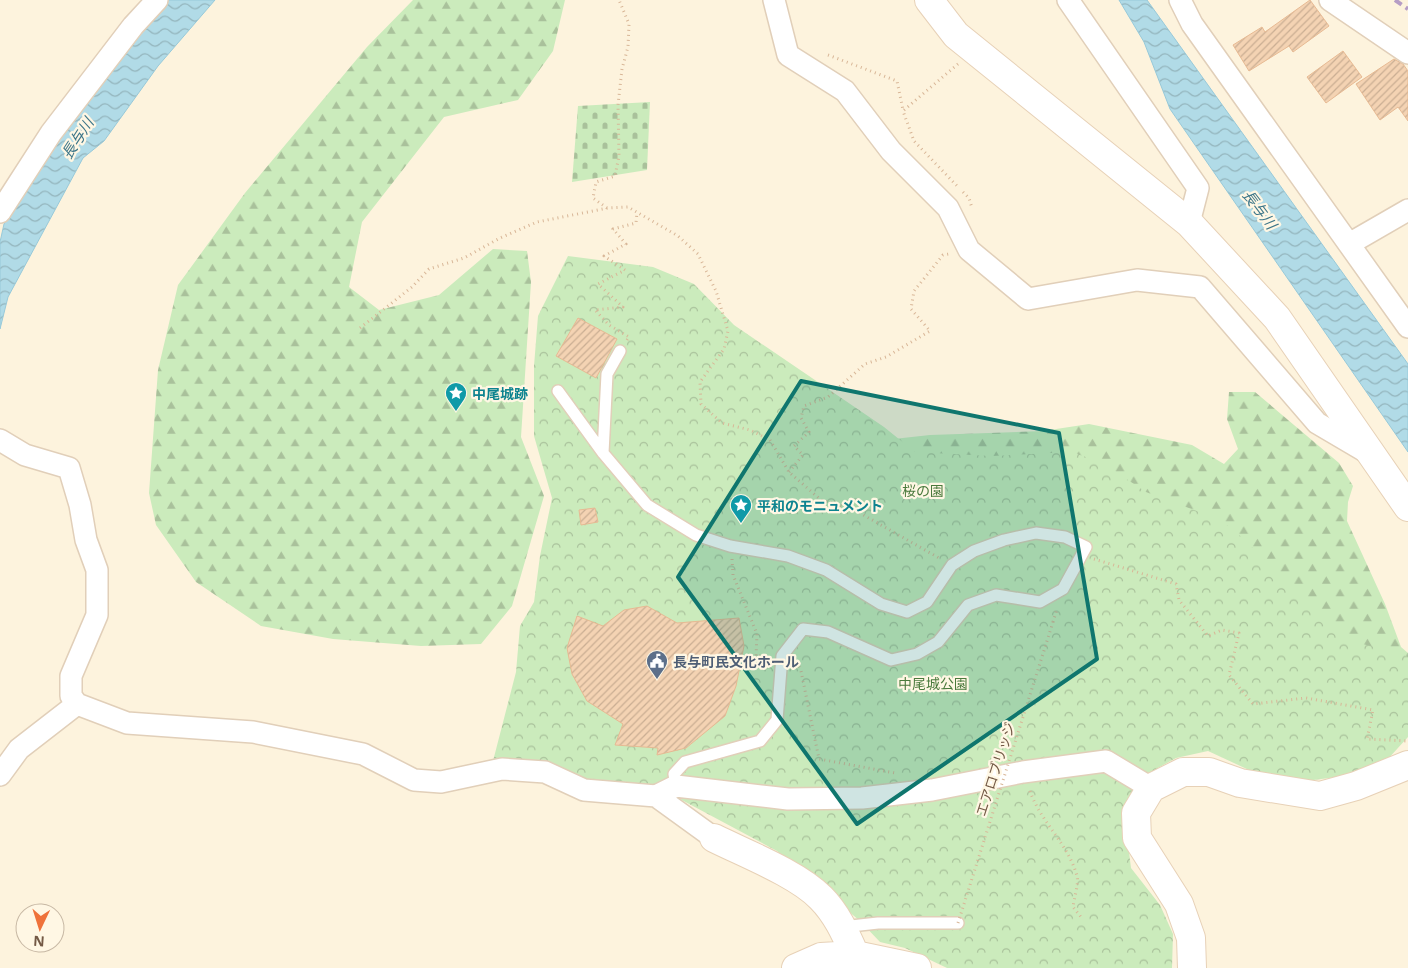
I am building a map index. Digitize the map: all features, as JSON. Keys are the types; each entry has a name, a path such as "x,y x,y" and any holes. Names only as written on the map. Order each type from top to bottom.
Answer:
{"street":[{"path":"0,212 50,133 133,26 157,0"},
{"path":"774,0 788,55 845,91 891,151 948,208 969,250 1028,299 1137,280 1200,287 1317,423 1371,455"},
{"path":"929,0 956,35 1189,223 1277,318 1408,507"},
{"path":"1068,0 1198,188 1189,223"},
{"path":"1180,0 1192,24 1408,327"},
{"path":"1330,0 1408,53"},
{"path":"1349,244 1408,210"},
{"path":"0,440 25,455 69,468 80,505 86,540 97,570 97,615 71,676 71,696 76,704 127,723 253,732 363,754 414,780 441,782 502,769 544,772 584,790 656,796 714,838 799,881 821,898 842,927 855,955"},
{"path":"0,775 19,749 62,718 76,704"},
{"path":"656,796 676,786 788,799 862,798 932,790 1023,772 1106,760 1151,788"},
{"path":"1192,968 1191,938 1179,904 1137,838 1136,813 1151,788 1183,772 1209,772 1249,785 1320,796 1356,786 1408,764"},
{"path":"796,968 821,957 855,955 917,968"}],"lane":[{"path":"603,453 607,374 620,351"},
{"path":"558,391 603,453 647,505 696,535 730,546 788,556 826,570 881,604 907,612 928,602 952,565 974,551 1004,540 1036,534 1066,538 1086,547 1063,589 1040,602 996,595 968,605 938,642 917,654 891,660 828,632 803,629 782,656 777,720 760,741 685,762 674,774 676,786"},
{"path":"842,927 878,924 958,923"}],"path":[{"path":"608,208 593,198 596,182 615,176 619,156 618,104 622,69 628,47 629,24 619,0"},
{"path":"903,111 974,50"},
{"path":"823,53 897,80 903,111 914,141 969,198 976,217"},
{"path":"360,328 412,287 429,269 464,258 500,238 537,222 608,208 628,207 678,236 698,254 716,291 728,332 724,349 700,382 701,404 722,423 750,430 770,440 789,472 821,500 853,509 952,565"},
{"path":"609,325 595,310 623,307 598,284 625,270 604,256 626,244 613,229 636,223 636,212"},
{"path":"789,472 803,456 794,446 810,432 801,418 804,406 828,397 865,364 886,357 930,331 911,309 914,291 943,255 969,250"},
{"path":"730,546 733,575 757,634 756,656 782,656 795,659 801,671 819,759 899,774 879,783 881,796"},
{"path":"1082,555 1176,584 1180,600 1208,636 1222,630 1239,633 1229,675 1253,704 1306,698 1373,710 1367,739 1397,739 1408,742"},
{"name":"エアロブリッジ","path":"958,923 1053,622"},
{"path":"1023,772 1033,800 1050,831 1063,842 1077,877 1073,907 1082,917"}],"highlighted area":[{"path":"801,381 1059,433 1097,659 857,824 678,577"}],"green space":[{"path":"413,0 565,0 553,51 518,100 444,117 362,222 349,287 379,310 439,295 493,249 527,251 531,282 521,437 544,496 512,606 481,644 421,646 333,639 261,626 196,582 156,525 149,493 158,370 178,285 245,193 367,47"},
{"path":"650,102 647,170 572,182 578,106"},
{"name":"中尾城公園","path":"568,256 653,267 694,284 734,325 884,427 915,452 991,456 1071,452 1101,462 1146,492 1213,517 1232,528 1318,614 1353,642 1399,652 1408,657 1408,737 1376,772 1290,783 1249,770 1208,751 1176,758 1147,774 1126,828 1131,868 1160,905 1173,934 1172,968 947,968 905,948 880,942 860,921 777,851 678,798 607,780 558,787 493,761 516,672 520,626 534,602 540,556 552,498 534,436 534,366 538,316"},
{"path":"1229,392 1255,392 1339,463 1353,486 1348,502 1347,521 1385,604 1401,647 1408,653 1408,732 866,442 930,435 1043,431 1089,424 1192,445 1224,464 1238,449 1227,419"}],"water":[{"name":"長与川","path":"168,0 215,0 158,66 104,141 83,158 8,297 0,329 0,242 4,224 71,117"},
{"name":"長与川","path":"1119,0 1147,0 1408,364 1408,452 1170,109 1144,42"}],"building":[{"path":"1310,0 1329,26 1293,52 1289,46 1249,71 1233,45 1262,27 1265,32"},
{"path":"1343,51 1362,77 1326,103 1307,77"},
{"path":"1394,59 1403,64 1408,71 1408,121 1398,107 1380,120 1356,84"},
{"path":"578,318 617,339 596,378 556,356"},
{"path":"595,508 598,522 581,525 579,510"},
{"name":"長与町民文化ホール","path":"647,606 677,623 739,618 744,646 736,686 725,716 686,748 657,755 658,748 615,745 623,724 587,701 572,674 567,648 577,616 603,626 624,610"}],"railway":[{"path":"1395,0 1408,9"}],"place":[{"name":"中尾城跡","path":"456,412"},
{"name":"平和のモニュメント","path":"741,524"},
{"name":"長与町民文化ホール","path":"657,680"}],"park label":[{"name":"桜の園","path":"923,490"}]}
